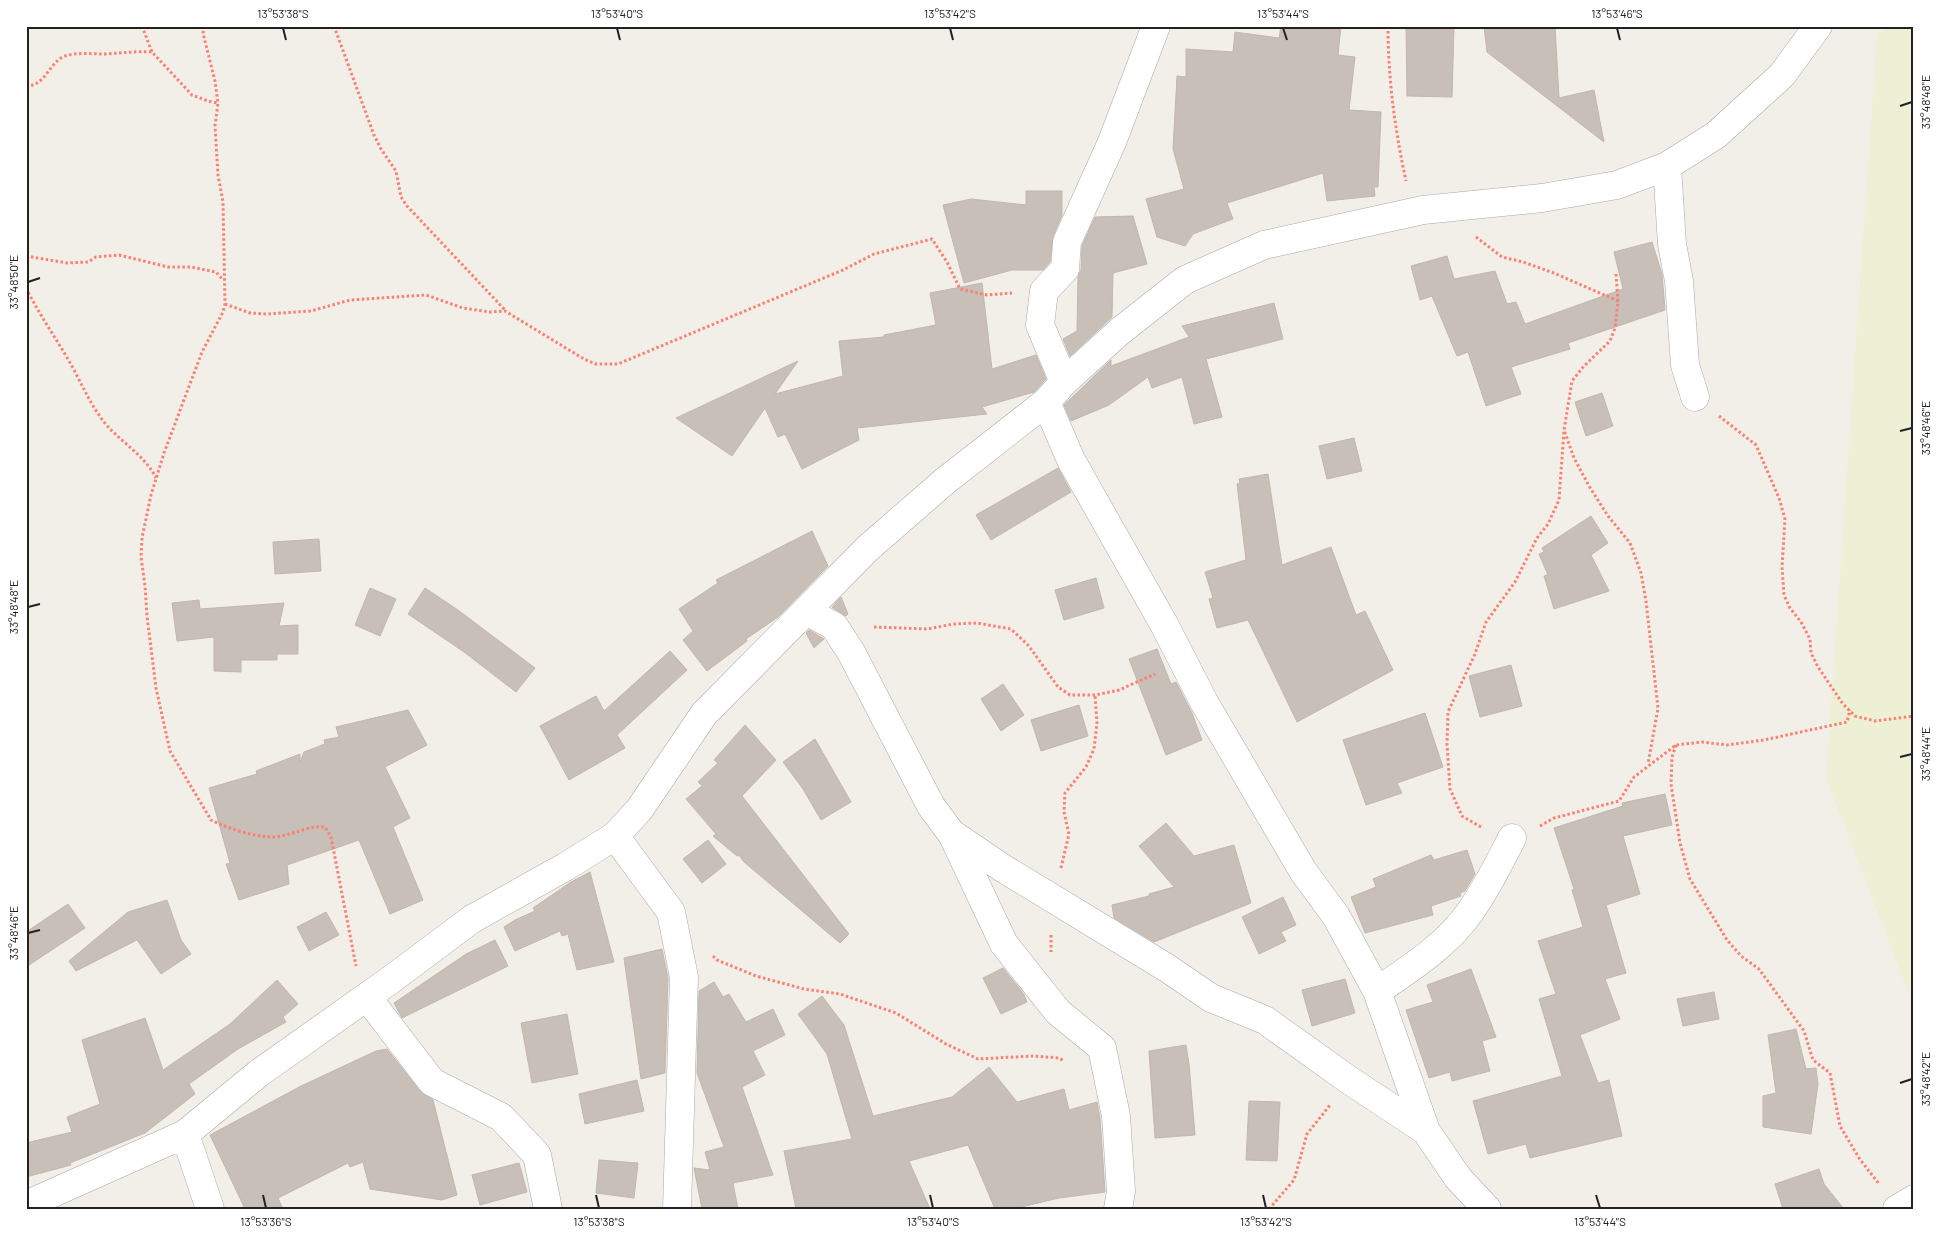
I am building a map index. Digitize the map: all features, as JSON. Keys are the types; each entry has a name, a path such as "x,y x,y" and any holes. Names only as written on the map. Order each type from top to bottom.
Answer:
{"street":[{"path":"1064,382 1040,325 1044,291 1065,269 1067,242 1112,142 1156,26"},
{"path":"26,1205 185,1134 259,1073 367,997 472,919 565,867 615,836 639,810 704,714 868,548 945,481 1046,402 1064,382 1119,332 1185,280 1264,244 1423,210 1542,198 1618,184 1667,166 1716,134 1782,75 1818,26"},
{"path":"1667,166 1672,244 1679,281 1684,365 1695,397"},
{"path":"1046,402 1072,460 1165,626 1204,702 1303,871 1336,916 1378,991 1426,1131 1458,1178 1487,1209"},
{"path":"806,611 834,626 852,652 889,728 912,767 931,806 951,833 1004,944 1058,1012 1102,1048 1116,1116 1121,1191 1118,1209"},
{"path":"951,833 1167,968 1211,998 1265,1020 1349,1080 1426,1131"},
{"path":"615,836 672,912 684,977 677,1209"},
{"path":"1378,991 1421,961 1469,913 1491,880 1512,838"},
{"path":"367,997 432,1082 502,1117 537,1155 548,1209"},
{"path":"185,1134 210,1209"},
{"path":"1897,1209 1914,1199"}],"path":[{"path":"142,26 152,52 192,95 218,103"},
{"path":"205,26 203,33 216,81 218,103 215,126 218,175 222,202 225,304 194,370 156,479 142,538 141,557 146,586 147,616 156,688 170,750 211,820 222,826 272,837 298,832 315,826 325,827 331,837 354,961 367,997"},
{"path":"334,26 374,135 396,171 401,197 407,206 505,311 584,359 604,365 618,364 843,270 874,254 932,239 947,262 960,288 988,295 1044,291"},
{"path":"26,86 41,80 55,63 65,56 152,52"},
{"path":"26,256 67,263 88,262 96,257 118,255 168,267 191,267 216,272 224,281"},
{"path":"1616,274 1618,301 1615,328 1610,341 1584,366 1572,381 1564,430 1559,500 1548,524 1537,538 1515,582 1486,622 1448,712 1450,789 1462,816 1491,833 1512,838 1554,818 1619,801 1634,777 1676,745 1702,742 1727,745 1764,740 1847,722 1850,710"},
{"path":"26,288 73,369 88,399 106,424 150,466 156,479"},
{"path":"225,304 250,314 274,314 311,311 350,300 426,295 464,308 490,312 505,311"},
{"path":"1695,397 1756,445 1779,498 1785,520 1782,567 1784,595 1810,639 1811,653 1818,667 1843,704 1856,716 1875,720 1914,716"},
{"path":"1564,430 1574,458 1589,486 1608,516 1630,543 1641,574 1646,601 1658,708 1648,765"},
{"path":"834,626 928,629 953,624 977,624 1011,629 1030,646 1058,687 1070,695 1095,695 1118,690 1184,664"},
{"path":"1051,960 1054,899 1070,834 1064,812 1065,794 1086,767 1094,749 1097,723 1095,695"},
{"path":"1676,745 1672,757 1671,784 1680,843 1690,879 1727,940 1741,956 1759,969 1804,1031 1813,1060 1830,1073 1840,1126 1859,1158 1880,1185"},
{"path":"711,953 717,960 756,976 804,989 840,994 896,1013 946,1044 978,1059 1033,1056 1059,1058 1066,1062"},
{"path":"1269,1209 1294,1180 1307,1134 1349,1080"}],"green space":[{"path":"1892,26 1914,26 1914,1007 1826,778 1877,34"}],"building":[{"path":"1281,26 1341,26 1338,55 1355,57 1349,110 1381,112 1378,187 1374,187 1375,196 1327,201 1323,173 1227,203 1233,219 1193,234 1185,246 1157,237 1146,199 1184,189 1173,149 1177,76 1186,77 1186,49 1233,52 1235,32 1279,38"},
{"path":"1406,26 1454,26 1452,97 1407,96"},
{"path":"1484,26 1555,26 1559,98 1594,90 1604,142 1487,52"},
{"path":"1026,191 1062,191 1062,215 1053,236 1050,262 1043,270 1012,270 964,283 943,205 971,199 1026,205"},
{"path":"1133,216 1147,264 1113,273 1112,317 1070,356 1063,339 1077,331 1078,277 1081,270 1082,246 1095,217"},
{"path":"1652,242 1662,274 1665,310 1568,343 1570,349 1511,367 1521,394 1486,406 1468,352 1457,356 1432,296 1420,300 1411,266 1447,256 1454,279 1495,271 1507,304 1516,302 1525,324 1623,289 1614,252"},
{"path":"982,283 992,369 1036,355 1046,379 1034,392 982,407 987,414 857,428 859,440 802,469 785,434 778,437 765,408 732,456 676,418 798,361 775,394 843,376 839,341 884,337 884,335 936,325 930,293"},
{"path":"1274,303 1283,339 1206,359 1222,417 1194,424 1182,377 1152,388 1148,377 1109,405 1071,421 1064,405 1111,360 1111,366 1189,337 1182,326"},
{"path":"1602,393 1613,426 1586,436 1575,402"},
{"path":"1354,438 1362,471 1327,479 1319,446"},
{"path":"1058,468 1071,492 991,540 976,515"},
{"path":"1268,474 1282,565 1331,547 1356,615 1365,611 1393,670 1297,722 1248,620 1217,628 1209,599 1213,598 1205,572 1246,560 1237,484 1240,483 1239,479"},
{"path":"1591,516 1608,543 1591,555 1609,591 1554,609 1544,576 1548,575 1539,554 1544,552 1542,548"},
{"path":"812,531 828,566 778,617 746,639 747,641 707,671 683,640 693,631 679,609 718,583 716,580"},
{"path":"319,539 321,571 275,574 273,542"},
{"path":"1096,578 1104,608 1064,620 1055,590"},
{"path":"370,588 396,599 380,636 355,625"},
{"path":"425,588 458,610 535,668 516,692 464,652 408,614"},
{"path":"841,597 848,614 846,616 832,607"},
{"path":"199,600 200,609 284,603 279,626 298,625 298,654 277,654 277,660 241,660 241,672 214,671 214,637 177,641 172,603"},
{"path":"809,630 824,639 814,648 806,633"},
{"path":"1157,649 1171,684 1176,682 1192,713 1202,740 1166,755 1129,659"},
{"path":"670,651 687,670 617,735 625,748 569,780 540,726 596,696 604,711"},
{"path":"1511,665 1522,706 1480,717 1469,676"},
{"path":"1003,684 1024,715 1001,731 981,699"},
{"path":"1079,705 1088,736 1041,751 1031,720"},
{"path":"408,710 427,745 385,767 410,818 393,827 423,900 390,914 359,840 287,865 289,884 239,900 226,864 230,863 209,788 257,774 256,771 300,754 300,762 304,752 325,744 324,740 339,737 336,727"},
{"path":"1425,713 1443,767 1397,783 1402,793 1366,805 1343,740"},
{"path":"745,725 776,760 742,796 849,934 840,943 744,862 739,855 737,856 713,836 716,834 686,799 702,786 698,782 718,763 714,760"},
{"path":"815,739 851,802 821,820 803,789 783,762"},
{"path":"1665,794 1672,825 1623,836 1640,894 1606,905 1626,973 1605,979 1620,1019 1580,1035 1598,1083 1609,1080 1622,1136 1530,1158 1526,1144 1488,1154 1473,1101 1562,1076 1539,999 1556,994 1538,941 1583,927 1572,890 1574,889 1554,828 1623,806 1622,803"},
{"path":"1166,823 1194,856 1234,845 1251,903 1154,942 1114,918 1112,905 1149,896 1149,894 1174,887 1139,846"},
{"path":"708,840 726,864 702,883 683,859"},
{"path":"1467,850 1475,874 1465,891 1460,893 1461,896 1431,906 1433,915 1365,933 1351,897 1376,887 1373,879 1431,855 1434,860"},
{"path":"590,872 614,962 577,970 568,934 562,936 560,931 515,951 504,927 535,911 533,908 571,882"},
{"path":"1283,897 1296,925 1281,932 1286,941 1259,954 1242,917"},
{"path":"167,900 181,940 191,954 161,974 137,940 76,971 69,961 128,912"},
{"path":"68,904 85,928 26,967 26,932"},
{"path":"326,912 339,935 309,951 297,927"},
{"path":"495,940 508,966 402,1018 394,1003 466,954"},
{"path":"662,949 668,978 665,1073 641,1079 624,958"},
{"path":"1003,968 1023,993 1027,1002 1001,1014 983,978"},
{"path":"1471,969 1496,1037 1482,1041 1490,1071 1452,1081 1450,1072 1429,1078 1406,1010 1433,1002 1427,985"},
{"path":"1345,979 1355,1013 1312,1026 1302,990"},
{"path":"277,980 298,1004 283,1017 286,1022 238,1049 189,1084 195,1094 145,1133 70,1163 71,1165 26,1177 26,1143 72,1132 67,1117 100,1104 82,1040 145,1018 163,1070 230,1024"},
{"path":"714,982 723,997 729,994 746,1022 773,1009 785,1035 753,1051 765,1075 742,1087 773,1175 733,1183 738,1209 702,1209 694,1168 710,1170 705,1152 724,1147 697,1073 699,991"},
{"path":"1714,992 1719,1019 1683,1026 1677,999"},
{"path":"822,996 844,1025 873,1116 952,1097 989,1067 1017,1102 1064,1089 1069,1110 1097,1102 1100,1118 1105,1192 1059,1198 1013,1209 995,1209 968,1145 909,1161 930,1209 796,1209 784,1151 852,1139 827,1054 798,1014"},
{"path":"567,1014 578,1074 532,1083 521,1023"},
{"path":"1796,1029 1806,1069 1816,1068 1818,1084 1811,1134 1763,1127 1763,1096 1776,1093 1768,1035"},
{"path":"1186,1045 1195,1135 1155,1138 1149,1051"},
{"path":"387,1049 420,1091 433,1100 457,1195 442,1200 370,1189 363,1162 350,1167 348,1163 278,1198 283,1209 245,1209 210,1135 301,1086 376,1051"},
{"path":"637,1080 644,1111 585,1124 579,1094"},
{"path":"1249,1101 1280,1102 1277,1161 1246,1160"},
{"path":"599,1160 638,1163 634,1198 596,1193"},
{"path":"519,1163 527,1192 480,1205 472,1175"},
{"path":"1819,1169 1824,1184 1844,1209 1783,1209 1775,1184"}]}
